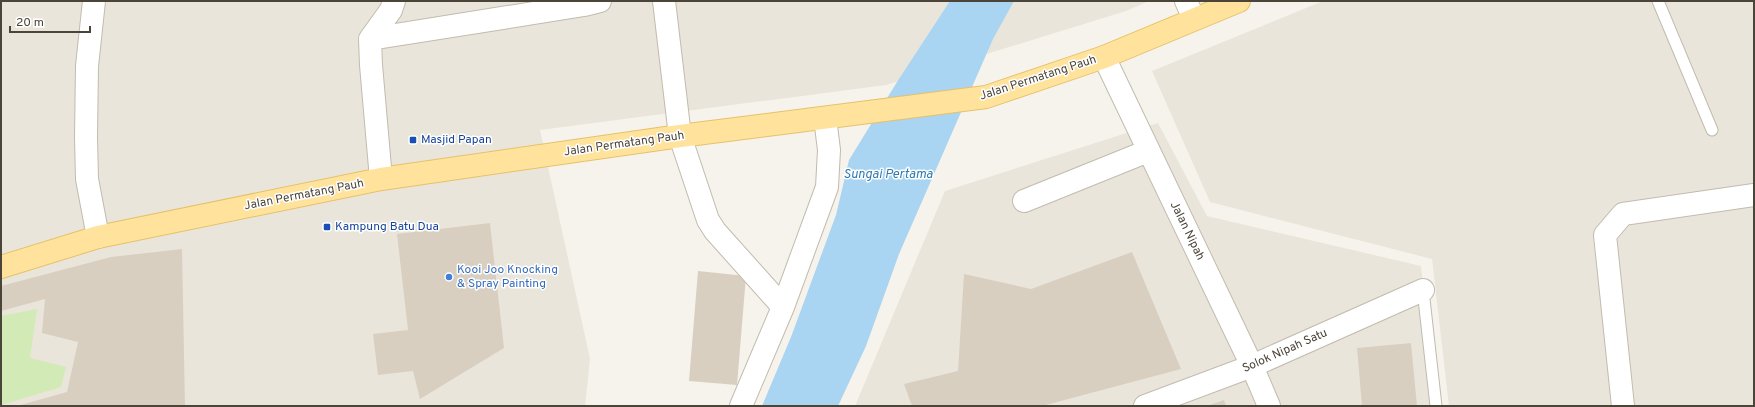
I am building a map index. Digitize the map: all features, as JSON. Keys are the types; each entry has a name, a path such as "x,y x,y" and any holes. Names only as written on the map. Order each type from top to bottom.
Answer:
{"main road":[{"name":"Jalan Permatang Pauh","path":"1,267 98,237 381,179 680,136 986,97 1104,57 1190,10 1239,1"}],"street":[{"path":"94,1 87,66 86,137 87,179 98,237"},
{"path":"381,179 370,39 391,10 394,1"},
{"path":"665,1 680,136 708,220 715,231 783,307"},
{"path":"370,39 589,2"},
{"name":"Jalan Nipah","path":"1104,57 1252,366 1269,406"},
{"path":"741,406 783,307 828,187 829,150 824,118"},
{"path":"1024,202 1148,151"},
{"path":"1623,406 1606,235 1623,214 1754,195"},
{"name":"Solok Nipah Satu","path":"1145,406 1252,366 1423,290"}],"lane":[{"path":"1658,1 1712,130"},
{"path":"1423,290 1436,406"}],"shaded area":[{"path":"1,1 1149,1 1126,11 886,85 540,130 590,359 585,406 1,406"},
{"path":"1323,1 1754,1 1754,406 1449,406 1432,259 1210,202 1152,71"},
{"path":"1158,123 1207,216 1421,266 1437,406 855,406 945,191"}],"green space":[{"path":"37,309 30,358 66,367 61,387 1,405 1,316"}],"water":[{"name":"Sungai Pertama","path":"950,1 1014,1 993,39 899,254 866,346 838,406 762,406 791,337 836,215 849,160 897,82"}],"building":[{"name":"Kooi Joo Knocking & Spray Painting","path":"490,223 504,348 420,399 413,371 378,375 373,334 408,330 397,234"},
{"path":"182,249 185,406 17,406 67,392 78,342 42,333 45,299 1,311 1,286 111,257"},
{"path":"1132,252 1181,369 1042,406 912,406 904,384 958,371 964,274 1031,289"},
{"path":"698,271 746,276 737,385 689,381"},
{"path":"1411,343 1417,406 1362,406 1357,348"},
{"path":"1224,400 1226,406 1207,406"}],"place":[{"name":"Masjid Papan","path":"413,140"},
{"name":"Kampung Batu Dua","path":"327,227"},
{"name":"Kooi Joo Knocking & Spray Painting","path":"449,277"}]}
